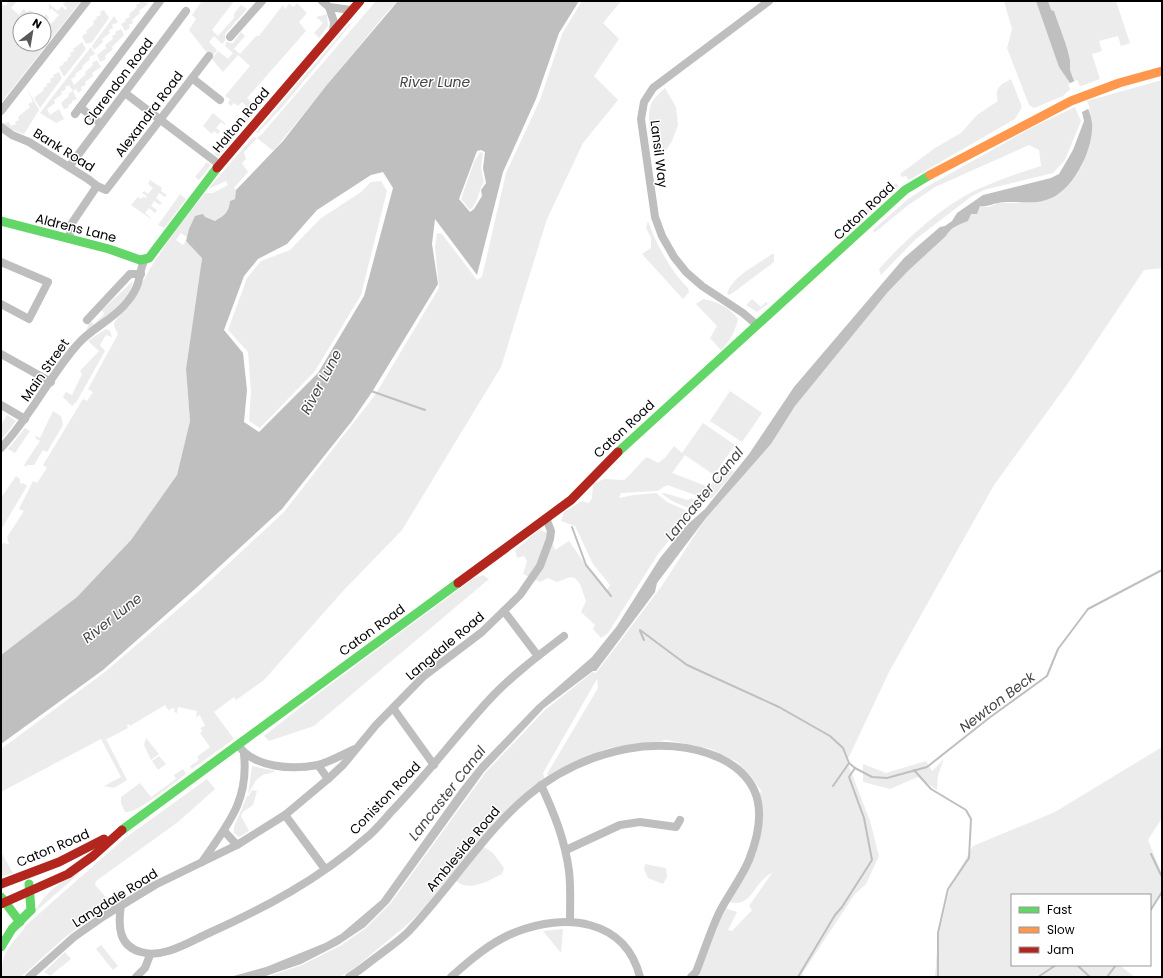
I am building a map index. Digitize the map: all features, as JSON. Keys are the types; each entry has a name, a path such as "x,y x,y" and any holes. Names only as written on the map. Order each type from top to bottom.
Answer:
{"main road":[{"name":"Halton Road","path":"145,260 149,258 198,191 360,1"},
{"name":"Caton Road","path":"3,901 30,892 50,883 85,862 105,846 115,835 571,500 632,438 809,280 887,206 915,184 1071,101 1119,83 1162,71"},
{"name":"Aldrens Lane","path":"1,221 109,249 140,260 145,260"},
{"name":"Caton Road","path":"1,884 38,870 115,835"},
{"path":"31,910 30,878 38,870"},
{"path":"1,947 12,929 31,910 50,883"},
{"path":"3,901 20,922"}],"street":[{"path":"1,111 87,1"},
{"path":"75,114 160,1"},
{"path":"230,37 262,1"},
{"path":"322,1 329,7 334,22 333,32"},
{"name":"Lansil Way","path":"757,326 743,313 702,286 686,272 674,257 662,236 655,217 641,119 644,102 653,88 769,1"},
{"path":"329,7 351,10"},
{"name":"Clarendon Road","path":"69,167 186,11"},
{"name":"Alexandra Road","path":"108,188 209,56"},
{"path":"192,78 220,100"},
{"path":"125,93 220,165"},
{"path":"80,107 101,124"},
{"name":"Bank Road","path":"2,131 29,142 69,167 101,190 108,188"},
{"path":"69,239 72,223 97,186"},
{"name":"Main Street","path":"1,448 25,419 82,339 121,311 134,292 141,274 141,266 145,260"},
{"path":"1,262 48,282 29,319 1,304"},
{"path":"87,320 130,274 141,274"},
{"path":"1,354 51,382"},
{"path":"1,405 25,419"},
{"name":"Langdale Road","path":"29,977 79,934 121,906 155,884 238,845 285,815 328,779 343,765 393,708 424,676 482,632 520,595 540,566 550,539 551,531 546,518"},
{"path":"504,611 538,656"},
{"name":"Coniston Road","path":"150,955 167,951 251,914 325,869 366,838 434,765 490,699 538,656 564,636"},
{"path":"393,708 434,765"},
{"path":"238,745 244,754 255,761 268,764 294,766 318,765 356,749"},
{"name":"Ambleside Road","path":"349,977 407,933 497,824 541,785 578,763 599,755 650,745 665,745 704,752 734,766 747,777 758,797 759,828 749,860 720,912 693,975"},
{"name":"Langdale Road","path":"201,863 233,818 241,795 246,771 244,754"},
{"path":"318,765 328,779"},
{"path":"541,785 559,825 566,850 570,873 570,921"},
{"path":"285,815 325,869"},
{"path":"566,850 620,825 640,822 676,827 680,820"},
{"path":"224,831 238,845"},
{"path":"121,906 119,918 121,936 131,948 150,955 145,968 136,977"},
{"path":"451,977 481,952 515,932 536,926 570,921 601,929 622,943 635,961 640,977"}],"shaded area":[{"path":"8,1 16,2 11,8 16,12 12,12 12,52 41,52 1,103 1,4 6,6"},
{"path":"67,1 81,1 52,38 52,23 59,15 51,8 49,11 49,4 58,11 62,6 65,10 67,8 63,4"},
{"path":"139,1 146,1 148,4 139,11 140,13 132,20 133,23 129,25 130,28 125,31 121,24 126,21 125,19 130,17 129,14 137,7 136,5 140,3"},
{"path":"202,1 234,1 212,30 218,36 234,18 234,14 241,5 247,9 225,34 225,41 222,44 214,36 209,42 217,50 211,58 189,30 196,19 192,15"},
{"path":"376,1 398,1 387,12 274,150 257,138"},
{"path":"582,1 621,1 603,23 619,39 594,76 618,100 583,143 547,219 501,367 402,530 343,591 264,680 236,700 234,697 214,712 234,739 192,769 190,766 199,760 197,757 210,747 200,733 203,731 200,728 205,726 200,715 196,717 197,711 178,707 177,713 174,712 175,709 171,708 169,711 165,705 130,726 129,724 127,725 128,728 107,739 105,737 127,780 114,788 104,786 121,777 101,739 1,792 1,749 105,672 198,592 284,512 375,395 439,288 435,247 437,233 442,234 477,280 482,277 506,173 540,100 562,34"},
{"path":"1004,1 1116,1 1130,43 1121,46 1118,36 1099,41 1102,51 1092,54 1100,79 1068,91 1063,96 1034,108 1029,105 1007,48 1012,29"},
{"path":"297,3 307,13 299,22 306,31 247,98 253,104 262,94 267,98 245,124 241,121 250,110 242,102 238,106 234,103 231,106 228,103 230,99 225,96 250,66 238,55 223,72 212,59 218,51 228,59 233,53 225,46 226,42 233,43 241,32 245,36 234,49 240,54 256,36 259,36 283,5 285,9 289,4 294,7"},
{"path":"104,10 109,18 92,42 86,44 82,36 87,33 86,31 94,24 93,21 97,19 96,17 101,15 100,12"},
{"path":"327,14 328,26 319,38 314,33 323,23 316,17"},
{"path":"114,16 118,22 112,25 113,28 109,30 110,33 102,39 103,42 94,50 92,46"},
{"path":"350,23 351,24 284,105 258,133 256,132"},
{"path":"121,29 124,35 112,47 113,49 105,56 106,59 100,62 97,55 106,48 105,45 113,39 112,36 116,34 115,32"},
{"path":"82,42 86,49 64,77 59,67 68,60 67,58 71,56 70,53 74,51 73,49"},
{"path":"91,47 95,54 89,57 90,59 82,66 83,68 71,79 76,89 73,91 69,85 65,87 66,89 61,92 62,94 54,100 55,103 47,109 50,115 59,109 64,119 56,123 40,113"},
{"path":"97,60 101,67 92,73 93,76 85,82 86,85 81,87 82,90 78,93 74,85 86,74 85,72 93,65 92,63"},
{"path":"59,72 62,78 40,108 34,98 44,90 43,88 47,86 46,84 51,82 50,79 54,77 53,75"},
{"path":"1011,79 1022,107 1015,119 909,180 906,176 902,177 900,174 935,148 961,133 977,115 998,101 997,90"},
{"path":"1162,80 1162,268 1144,270 1071,379 994,485 889,672 847,761 870,821 879,856 866,884 854,895 802,974 804,977 691,977 725,908 737,912 728,930 732,931 752,910 749,906 772,873 761,882 743,902 729,902 750,861 759,793 762,792 750,775 737,762 711,749 667,740 609,748 575,761 550,777 547,774 598,688 597,679 543,773 545,780 495,822 425,907 408,924 351,971 340,977 267,977 302,965 340,946 366,928 390,904 486,772 545,710 593,672 596,673 661,587 706,518 771,444 795,406 828,364 887,293 908,271 953,228 968,221 970,215 980,206 989,207 998,203 1018,203 1059,194 1073,180 1082,166 1092,123 1087,101"},
{"path":"27,88 39,110 24,134 9,129 3,123 9,122 11,126 16,124 15,122 19,120 18,117 30,107 28,104 33,102"},
{"path":"665,88 676,107 678,125 672,141 665,152 655,155 649,114 653,100"},
{"path":"73,91 77,99 68,105 69,107 64,109 61,103 69,96 68,94"},
{"path":"1075,107 1081,121 1065,160 1053,173 984,190 972,196 916,239 881,275 879,269 889,258 912,236 948,206 982,187 1041,166 1039,150 1029,145 935,187 907,206 874,233 873,230 908,199 928,186 1033,127"},
{"path":"213,113 226,124 225,125 221,122 216,128 220,131 218,134 214,131 212,134 203,126"},
{"path":"234,130 238,133 218,157 214,154"},
{"path":"253,137 257,138 244,152 246,159 242,163 248,172 234,188 236,190 235,199 230,201 229,208 226,213 215,221 204,217 189,229 188,238 181,233 176,240 183,245 186,241 202,257 186,369 190,421 177,475 131,540 77,597 1,655 1,543 9,544 7,537 24,511 19,509 33,481 37,483 47,468 43,465 83,399 87,401 93,392 88,389 118,334 114,326 115,321 132,303 149,270 175,231 205,193 213,193 228,185 226,181 208,189"},
{"path":"480,152 483,153 481,168 484,182 475,204 470,210 461,199 474,162"},
{"path":"207,162 211,165 199,180 195,177"},
{"path":"150,180 162,188 161,191 167,195 165,197 159,193 156,198 162,203 160,205 154,201 151,206 157,210 155,213 149,208 145,213 151,219 131,205 138,197 141,199 143,197 146,198 147,196 142,193 144,191 148,194 153,188 148,184"},
{"path":"381,181 387,191 361,295 315,371 260,428 249,421 251,392 248,352 228,330 247,278 261,261 290,250 320,219 361,192 371,182"},
{"path":"896,183 899,186 880,202 878,198"},
{"path":"180,194 186,199 164,228 158,225"},
{"path":"876,200 876,206 861,220 858,216"},
{"path":"648,221 655,239 665,257 676,274 688,288 689,292 683,299 642,254 651,248 651,238 646,228"},
{"path":"774,254 774,262 734,292 729,295 727,294 739,276"},
{"path":"133,281 121,304 86,331 90,321 94,324 104,314 102,310"},
{"path":"703,299 713,301 723,306 738,319 732,336 721,350 710,338 717,326 696,304"},
{"path":"752,299 761,307 766,302 768,304 757,312 746,305"},
{"path":"106,329 110,331 112,337 106,335 100,345 105,351 77,401 72,406 63,397 66,392 72,395 82,374 80,371 99,351 88,341"},
{"path":"730,391 762,413 742,442 710,421"},
{"path":"53,411 61,416 63,425 47,452 43,450 34,465 27,465 26,467 24,465 40,441 35,438 36,436 40,438"},
{"path":"7,415 16,421 1,440 1,425"},
{"path":"703,423 735,445 714,475 685,455 672,473 709,487 726,466 734,472 712,498 695,495 667,485 657,491 621,493 619,498 656,493 667,502 692,513 658,554 608,633 601,638 593,629 595,625 581,612 586,601 580,584 575,578 570,577 557,582 548,578 540,582 523,574 527,561 524,556 517,558 515,550 539,530 549,533 555,550 569,541 587,567 607,590 610,585 593,564 575,526 561,521 564,512 582,501 589,503 592,498 593,484 604,479 624,480 647,457 658,463 665,458 674,446 682,453"},
{"path":"25,428 30,431 15,453 8,449"},
{"path":"16,476 20,479 20,484 23,483 27,486 2,528 1,498"},
{"path":"664,493 688,500 692,498 696,501 693,510 672,501 662,494"},
{"path":"483,575 489,579 314,726 269,741 264,736 311,699 474,578"},
{"path":"146,738 159,754 151,760 144,745"},
{"path":"1162,747 1162,818 1148,840 1162,874 1162,892 1151,909 1151,894 1011,894 1011,966 1120,966 1135,977 935,977 938,937 951,884 973,846 1055,812"},
{"path":"159,756 166,764 158,770 152,761"},
{"path":"944,759 938,775 937,790 918,777 890,789 863,782 863,764 886,773 926,761 932,771"},
{"path":"252,766 276,771 264,774 256,780 248,794"},
{"path":"183,769 186,774 165,790 138,808 130,812 125,812 121,803 121,797 140,783 151,797 176,779 174,775"},
{"path":"207,779 215,789 178,822 96,881 95,885 111,903 64,938 21,977 1,977 1,969 7,950 25,928 24,927 125,838"},
{"path":"252,790 257,791 253,805 243,812 241,816 249,831 239,837 234,833 234,827 247,796 249,796"},
{"path":"482,846 493,853 504,868 502,874 491,880 472,886 460,884 455,880"},
{"path":"1,852 13,873 1,877"},
{"path":"645,864 666,868 667,877 663,884 648,878 644,869"},
{"path":"80,872 74,878 34,913 53,888"},
{"path":"563,929 561,953 543,931"},
{"path":"101,945 118,966 113,970 96,949"},
{"path":"65,952 71,959 50,976 44,972"}],"water":[{"name":"River Lune","path":"398,1 579,1 559,33 536,99 503,172 477,275 435,219 432,244 438,284 372,392 352,421 282,509 195,589 103,670 1,744 1,655 77,597 131,540 177,475 190,421 186,369 202,258 186,241 189,229 195,216 203,214 205,217 215,221 224,215 229,208 230,201 235,199 236,190 283,141 326,86","holes":["481,150 485,152 483,168 486,183 481,190 482,196 474,209 470,212 459,199 477,151","383,172 393,188 364,296 318,373 259,432 244,422 247,390 243,353 224,330 244,276 258,259 287,244 317,210 371,175"]},
{"path":"1036,1 1048,1 1051,10 1054,11 1067,48 1072,77 1091,116 1092,133 1085,157 1080,169 1065,189 1056,196 1046,200 1034,202 1003,202 980,206 977,214 971,214 968,221 950,230 946,236 908,271 887,293 795,406 771,444 706,518 657,583 655,592 596,671 593,671 544,708 484,772 389,903 365,927 338,945 301,964 263,977 230,977 266,967 325,943 341,934 381,900 460,789 480,764 536,706 592,657 617,626 660,558 687,525 705,509 749,454 794,387 904,258 940,227 945,226 952,221 957,213 983,195 1051,178 1059,174 1073,150 1084,121 1082,112 1070,83 1059,67"}],"pier":[{"path":"1077,80 1090,108 1080,113 1068,84"}],"waterway":[{"name":"Newton Beck","path":"371,391 425,410"},
{"name":"Newton Beck","path":"572,527 586,565 611,596"},
{"name":"Newton Beck","path":"640,630 687,665 779,707 830,736 843,748 849,763 855,768 872,777 887,778 927,767 989,718 1047,676 1058,649 1088,609 1162,570"},
{"name":"Newton Beck","path":"640,631 644,640"},
{"path":"833,786 849,763"},
{"name":"Newton Beck","path":"798,977 835,915 842,907 872,860 864,818 849,777 855,768"},
{"path":"914,770 931,789 966,810 971,819 969,858 948,889 938,933 938,977"},
{"path":"1151,854 1162,877"},
{"path":"1151,909 1162,892"},
{"path":"1038,977 1054,966"},
{"path":"1078,966 1090,977"},
{"path":"1107,977 1115,966"}],"traffic: fast":[{"path":"1,221 109,249 140,260 149,258 217,168"},
{"path":"618,452 905,190 930,175"},
{"path":"122,830 458,583"},
{"path":"29,884 31,910"},
{"path":"1,897 20,922"},
{"path":"1,947 12,929 31,910"}],"traffic: slow":[{"path":"930,175 1071,101 1119,83 1162,71"}],"traffic: jam":[{"path":"217,168 360,1"},
{"path":"458,583 571,500 618,452"},
{"path":"1,904 68,874 93,856 122,830"},
{"path":"1,884 59,862 104,839"}],"water label":[{"name":"Lancaster Canal","path":"704,494"},
{"name":"Lancaster Canal","path":"447,793"}]}
